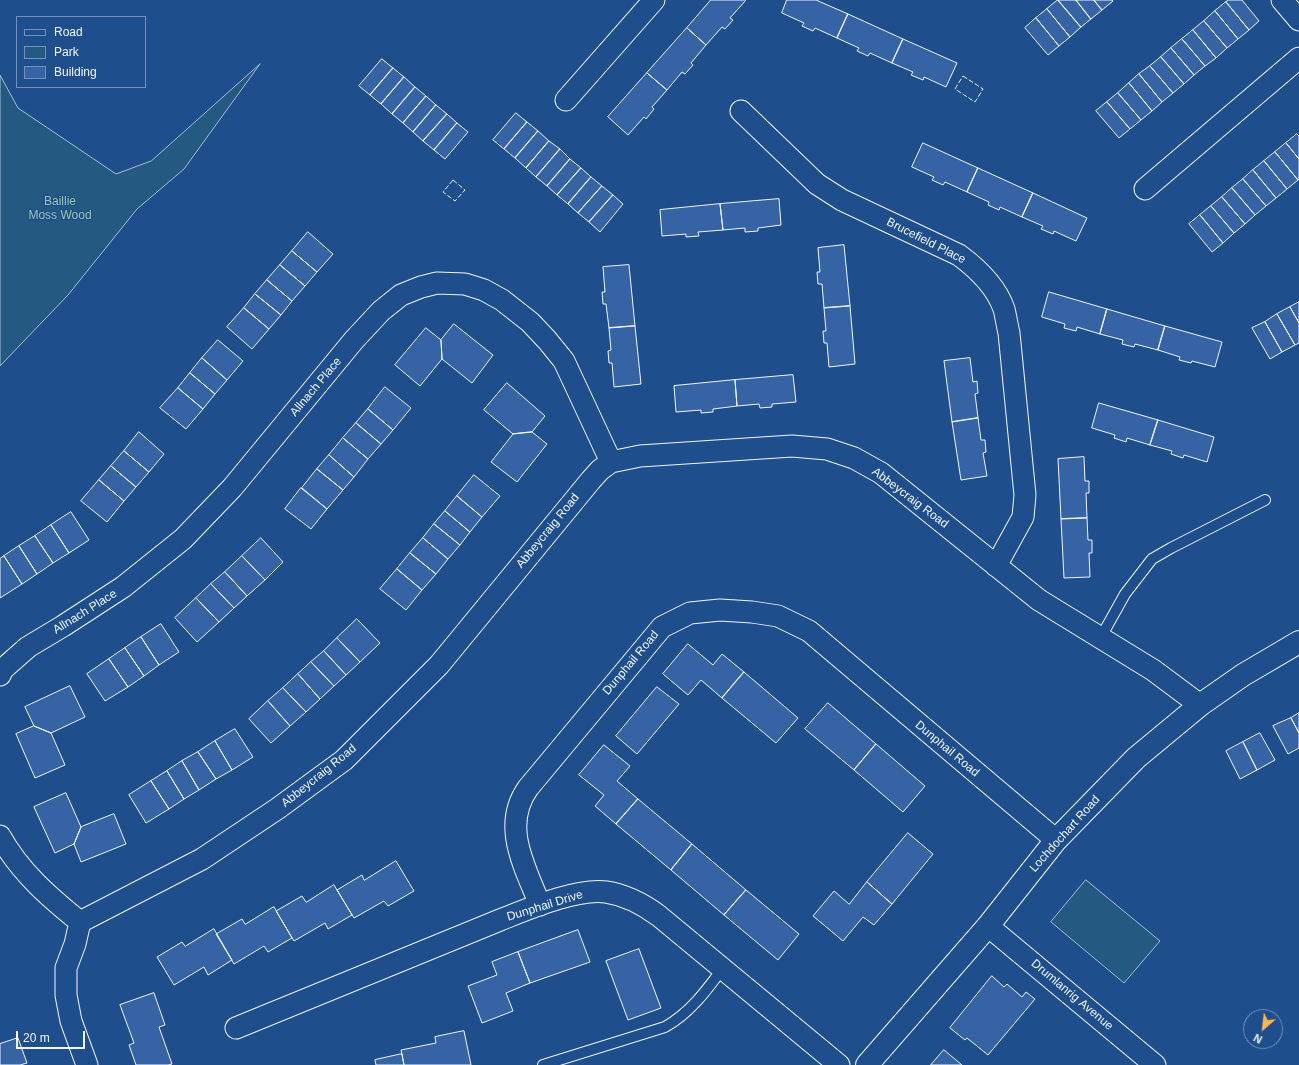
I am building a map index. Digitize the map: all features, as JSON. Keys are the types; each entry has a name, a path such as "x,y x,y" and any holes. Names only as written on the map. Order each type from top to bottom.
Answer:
{"street":[{"path":"566,100 654,0"},
{"path":"1282,0 1299,20"},
{"path":"1145,189 1299,58"},
{"name":"Brucefield Place","path":"741,110 817,184 842,200 959,255 976,267 992,286 1003,308 1009,333 1025,495 1023,517 996,566"},
{"name":"Allnach Place","path":"0,674 3,669 28,647 123,587 183,539 232,488 354,340 376,317 401,295 421,287 437,283 465,284 484,290 502,300 530,322 548,340 564,361 611,462"},
{"name":"Abbeycraig Road","path":"80,922 202,859 277,810 344,760 439,665 600,470 611,462 640,456 784,446 827,449 854,458 881,473 1038,600 1102,637 1153,670 1200,705"},
{"name":"Dunphail Road","path":"540,905 522,860 515,836 519,804 528,788 662,626 690,613 697,612 720,610 752,612 778,616 809,631 1056,840"},
{"name":"Lochdochart Road","path":"867,1065 988,926 1056,840 1136,758 1200,705 1243,675 1299,642"},
{"path":"0,836 10,853 33,881 54,902 80,922 75,944 66,968 66,995 70,1021 87,1065"},
{"name":"Dunphail Drive","path":"236,1028 540,905 584,892 606,892 626,897 645,906 659,916 839,1065"},
{"name":"Drumlanrig Avenue","path":"988,926 1155,1065"}],"lane":[{"path":"1102,637 1125,594 1152,559 1265,500"},
{"path":"543,1065 665,1027 678,1020 703,995 723,968"}],"green space":[{"name":"Baillie Moss Wood","path":"260,64 184,169 137,209 68,295 0,366 0,75 18,108 116,174 151,161"},
{"path":"1086,880 1160,941 1124,983 1051,922"}],"building":[{"path":"711,0 746,0 730,18 733,20 725,29 722,27 706,45 687,28"},
{"path":"787,0 816,0 848,14 837,38 815,28 813,31 802,26 804,23 782,13"},
{"path":"1058,0 1076,0 1091,19 1081,27"},
{"path":"1058,0 1081,27 1070,37 1047,9"},
{"path":"1076,0 1094,0 1102,10 1091,19"},
{"path":"1094,0 1112,0 1113,1 1102,10"},
{"path":"1229,0 1242,0 1259,21 1249,30 1226,2"},
{"path":"1226,2 1249,30 1238,39 1215,11"},
{"path":"1047,9 1070,37 1059,46 1036,18"},
{"path":"1215,11 1238,39 1227,48 1204,21"},
{"path":"848,14 903,39 892,63 870,53 868,56 857,51 859,48 837,38"},
{"path":"1036,18 1059,46 1048,55 1025,28"},
{"path":"1204,21 1227,48 1216,58 1193,30"},
{"path":"687,28 706,45 691,63 693,65 685,74 682,72 667,90 647,73"},
{"path":"1193,30 1216,58 1205,66 1182,39"},
{"path":"903,39 957,63 946,87 924,77 923,80 911,75 913,72 892,63"},
{"path":"1182,39 1205,66 1194,75 1171,48"},
{"path":"1171,48 1194,75 1184,84 1161,57"},
{"path":"1161,57 1184,84 1173,93 1150,66"},
{"path":"382,59 393,68 370,95 359,86"},
{"path":"1150,66 1173,93 1162,102 1139,74"},
{"path":"393,68 404,77 381,104 370,95"},
{"path":"647,73 667,90 652,107 654,109 646,119 644,117 628,135 608,117"},
{"path":"1139,74 1162,102 1152,111 1129,83"},
{"path":"404,77 415,87 392,114 381,104"},
{"path":"1129,83 1152,111 1141,120 1118,93"},
{"path":"415,87 426,96 403,123 392,114"},
{"path":"1118,93 1141,120 1130,129 1107,102"},
{"path":"426,96 436,105 413,132 403,123"},
{"path":"1107,102 1130,129 1119,138 1096,111"},
{"path":"436,105 447,114 423,141 413,132"},
{"path":"516,113 527,122 504,149 493,140"},
{"path":"447,114 457,123 434,150 423,141"},
{"path":"527,122 538,131 515,158 504,149"},
{"path":"457,123 468,132 445,159 434,150"},
{"path":"538,131 549,141 526,168 515,158"},
{"path":"1297,134 1299,136 1299,159 1286,143"},
{"path":"549,141 560,149 536,177 526,168"},
{"path":"923,143 978,168 967,192 945,182 943,185 932,180 934,177 912,167"},
{"path":"1286,143 1299,159 1298,180 1275,152"},
{"path":"560,149 570,159 547,186 536,177"},
{"path":"1275,152 1298,180 1287,189 1264,161"},
{"path":"570,159 581,168 557,195 547,186"},
{"path":"1264,161 1287,189 1276,198 1253,170"},
{"path":"581,168 591,177 568,204 557,195"},
{"path":"978,168 1033,193 1022,217 1000,207 999,210 988,205 989,202 967,192"},
{"path":"1253,170 1276,198 1266,206 1243,179"},
{"path":"591,177 602,186 578,213 568,204"},
{"path":"1243,179 1266,206 1255,215 1232,188"},
{"path":"602,186 613,195 589,222 578,213"},
{"path":"1232,188 1255,215 1245,224 1222,197"},
{"path":"1033,193 1087,218 1076,241 1054,231 1053,234 1041,229 1043,226 1022,217"},
{"path":"613,195 623,204 600,232 589,222"},
{"path":"1222,197 1245,224 1234,233 1211,206"},
{"path":"779,199 781,225 758,228 758,231 745,232 745,228 723,230 720,204"},
{"path":"720,204 723,230 698,232 699,236 686,237 686,234 662,236 660,210"},
{"path":"1211,206 1234,233 1223,243 1200,215"},
{"path":"1200,215 1223,243 1212,252 1189,224"},
{"path":"308,232 333,254 317,272 292,251"},
{"path":"844,245 850,306 824,308 822,284 818,284 817,272 820,272 818,248"},
{"path":"292,251 317,272 305,286 280,265"},
{"path":"280,265 305,286 292,301 267,280"},
{"path":"629,265 635,326 609,328 606,304 603,304 602,292 605,292 603,267"},
{"path":"267,280 292,301 281,315 255,294"},
{"path":"1049,292 1107,309 1100,334 1077,327 1076,331 1064,328 1065,324 1042,317"},
{"path":"255,294 281,315 269,329 244,308"},
{"path":"1299,302 1299,323 1290,307"},
{"path":"850,306 855,364 829,367 827,343 824,343 823,331 826,331 824,308"},
{"path":"1290,307 1299,323 1299,343 1295,345 1277,314"},
{"path":"244,308 269,329 252,349 227,327"},
{"path":"1107,309 1165,326 1158,350 1135,344 1134,347 1122,344 1123,340 1100,334"},
{"path":"1277,314 1295,345 1282,352 1265,322"},
{"path":"1265,322 1282,352 1270,359 1252,328"},
{"path":"454,324 493,355 472,383 442,359 441,340"},
{"path":"635,326 641,384 614,387 612,363 609,363 608,351 611,350 609,328"},
{"path":"1165,326 1222,342 1215,367 1192,361 1191,363 1179,360 1180,357 1158,350"},
{"path":"426,328 441,340 442,359 420,386 395,365"},
{"path":"218,340 243,361 227,380 202,358"},
{"path":"202,358 227,380 215,394 190,373"},
{"path":"970,358 973,382 977,381 978,393 975,394 978,418 952,422 944,361"},
{"path":"190,373 215,394 203,409 178,388"},
{"path":"793,375 796,402 772,404 772,407 760,408 759,404 737,406 735,380"},
{"path":"735,380 737,406 713,409 713,412 701,413 701,410 676,412 674,386"},
{"path":"507,383 545,416 532,432 513,434 484,410"},
{"path":"385,387 411,408 393,430 368,409"},
{"path":"178,388 203,409 186,429 160,408"},
{"path":"1099,403 1158,420 1150,445 1127,438 1126,442 1114,438 1115,435 1092,428"},
{"path":"368,409 393,430 381,444 356,423"},
{"path":"978,418 981,440 985,440 986,452 983,453 987,476 961,480 952,422"},
{"path":"1158,420 1214,437 1207,462 1184,455 1183,458 1171,454 1172,451 1150,445"},
{"path":"356,423 381,444 368,459 343,438"},
{"path":"139,432 164,454 149,472 124,451"},
{"path":"532,432 547,444 517,482 491,462 513,434"},
{"path":"343,438 368,459 354,477 329,455"},
{"path":"124,451 149,472 136,487 111,466"},
{"path":"329,455 354,477 343,490 317,469"},
{"path":"1084,457 1085,481 1089,481 1089,493 1086,493 1087,518 1061,519 1058,459"},
{"path":"111,466 136,487 124,501 99,480"},
{"path":"317,469 343,490 327,509 302,488"},
{"path":"474,475 500,496 482,517 457,496"},
{"path":"99,480 124,501 107,522 81,501"},
{"path":"301,488 327,509 311,529 285,509"},
{"path":"457,496 482,517 470,532 445,511"},
{"path":"445,511 470,532 460,545 434,524"},
{"path":"71,512 89,540 69,553 51,525"},
{"path":"1087,518 1088,540 1092,540 1092,553 1089,553 1090,577 1064,578 1061,519"},
{"path":"434,524 460,545 448,559 423,538"},
{"path":"51,525 69,553 53,563 35,536"},
{"path":"35,536 53,563 37,574 19,546"},
{"path":"261,538 283,562 265,580 242,556"},
{"path":"423,538 448,559 436,574 410,553"},
{"path":"19,546 37,574 22,584 4,556"},
{"path":"410,553 436,574 422,590 397,569"},
{"path":"4,556 22,584 0,598 0,559"},
{"path":"242,556 265,580 247,596 225,572"},
{"path":"397,569 422,590 406,610 380,589"},
{"path":"225,572 247,596 234,608 211,584"},
{"path":"211,584 234,608 219,622 196,598"},
{"path":"196,598 219,622 197,642 175,618"},
{"path":"357,619 380,643 360,662 337,638"},
{"path":"161,624 179,652 159,665 141,637"},
{"path":"141,637 159,665 144,676 125,648"},
{"path":"337,638 360,662 346,675 324,651"},
{"path":"688,644 713,665 722,654 744,672 722,698 701,680 688,695 663,674"},
{"path":"125,648 144,676 128,687 109,659"},
{"path":"324,651 346,675 334,686 311,662"},
{"path":"109,659 128,687 105,701 87,674"},
{"path":"311,662 334,686 320,699 298,674"},
{"path":"744,672 798,718 776,743 722,698"},
{"path":"298,674 320,699 306,712 283,688"},
{"path":"70,686 85,717 51,733 34,726 25,707"},
{"path":"657,687 679,704 637,754 616,736"},
{"path":"283,688 306,712 290,726 268,701"},
{"path":"268,701 290,726 271,743 249,719"},
{"path":"828,703 876,744 854,770 805,729"},
{"path":"1299,713 1299,733 1291,718"},
{"path":"1291,718 1299,733 1299,748 1288,754 1273,726"},
{"path":"34,726 51,733 65,765 35,778 16,734"},
{"path":"235,729 253,757 232,770 215,741"},
{"path":"1260,733 1275,760 1257,770 1243,742"},
{"path":"215,741 232,770 216,779 198,752"},
{"path":"1243,742 1257,770 1240,779 1226,751"},
{"path":"876,744 925,786 903,812 854,770"},
{"path":"604,745 630,766 617,781 638,799 616,824 595,806 604,795 579,775"},
{"path":"198,752 216,779 199,790 182,761"},
{"path":"182,761 199,790 184,799 167,771"},
{"path":"167,771 184,799 169,809 151,781"},
{"path":"151,781 169,809 146,823 129,795"},
{"path":"66,793 81,827 74,844 55,853 34,807"},
{"path":"638,799 692,844 671,870 616,824"},
{"path":"114,814 126,844 81,862 74,844 81,827"},
{"path":"908,833 933,854 892,904 867,882"},
{"path":"692,844 746,890 724,915 671,870"},
{"path":"396,861 414,891 388,906 384,901 354,918 337,890 362,875 364,880"},
{"path":"867,882 892,904 874,925 863,917 843,941 813,916 834,891 849,904"},
{"path":"334,885 352,915 328,929 325,923 294,941 276,911 302,896 306,902"},
{"path":"746,890 799,934 778,960 724,915"},
{"path":"274,907 292,938 268,952 264,946 234,964 216,934 242,919 245,924"},
{"path":"214,929 232,960 208,975 204,967 174,985 157,957 182,942 185,946"},
{"path":"578,930 590,962 530,983 518,952"},
{"path":"639,949 661,1008 628,1020 606,961"},
{"path":"518,952 530,983 506,993 513,1011 482,1023 468,986 497,975 492,962"},
{"path":"992,976 1004,987 1007,984 1022,997 1026,992 1035,999 988,1055 967,1038 965,1040 950,1028"},
{"path":"154,993 165,1025 159,1027 172,1064 136,1065 129,1045 134,1043 120,1005"},
{"path":"464,1031 471,1065 404,1065 401,1050 436,1043 435,1037"},
{"path":"18,1038 27,1063 20,1065 0,1065 0,1044"},
{"path":"944,1050 962,1065 931,1065"},
{"path":"402,1054 404,1065 376,1065 375,1060"}],"fence":[{"path":"963,76 983,89 975,102 955,89 963,76"},
{"path":"453,180 465,190 455,201 443,192 453,180"}]}
